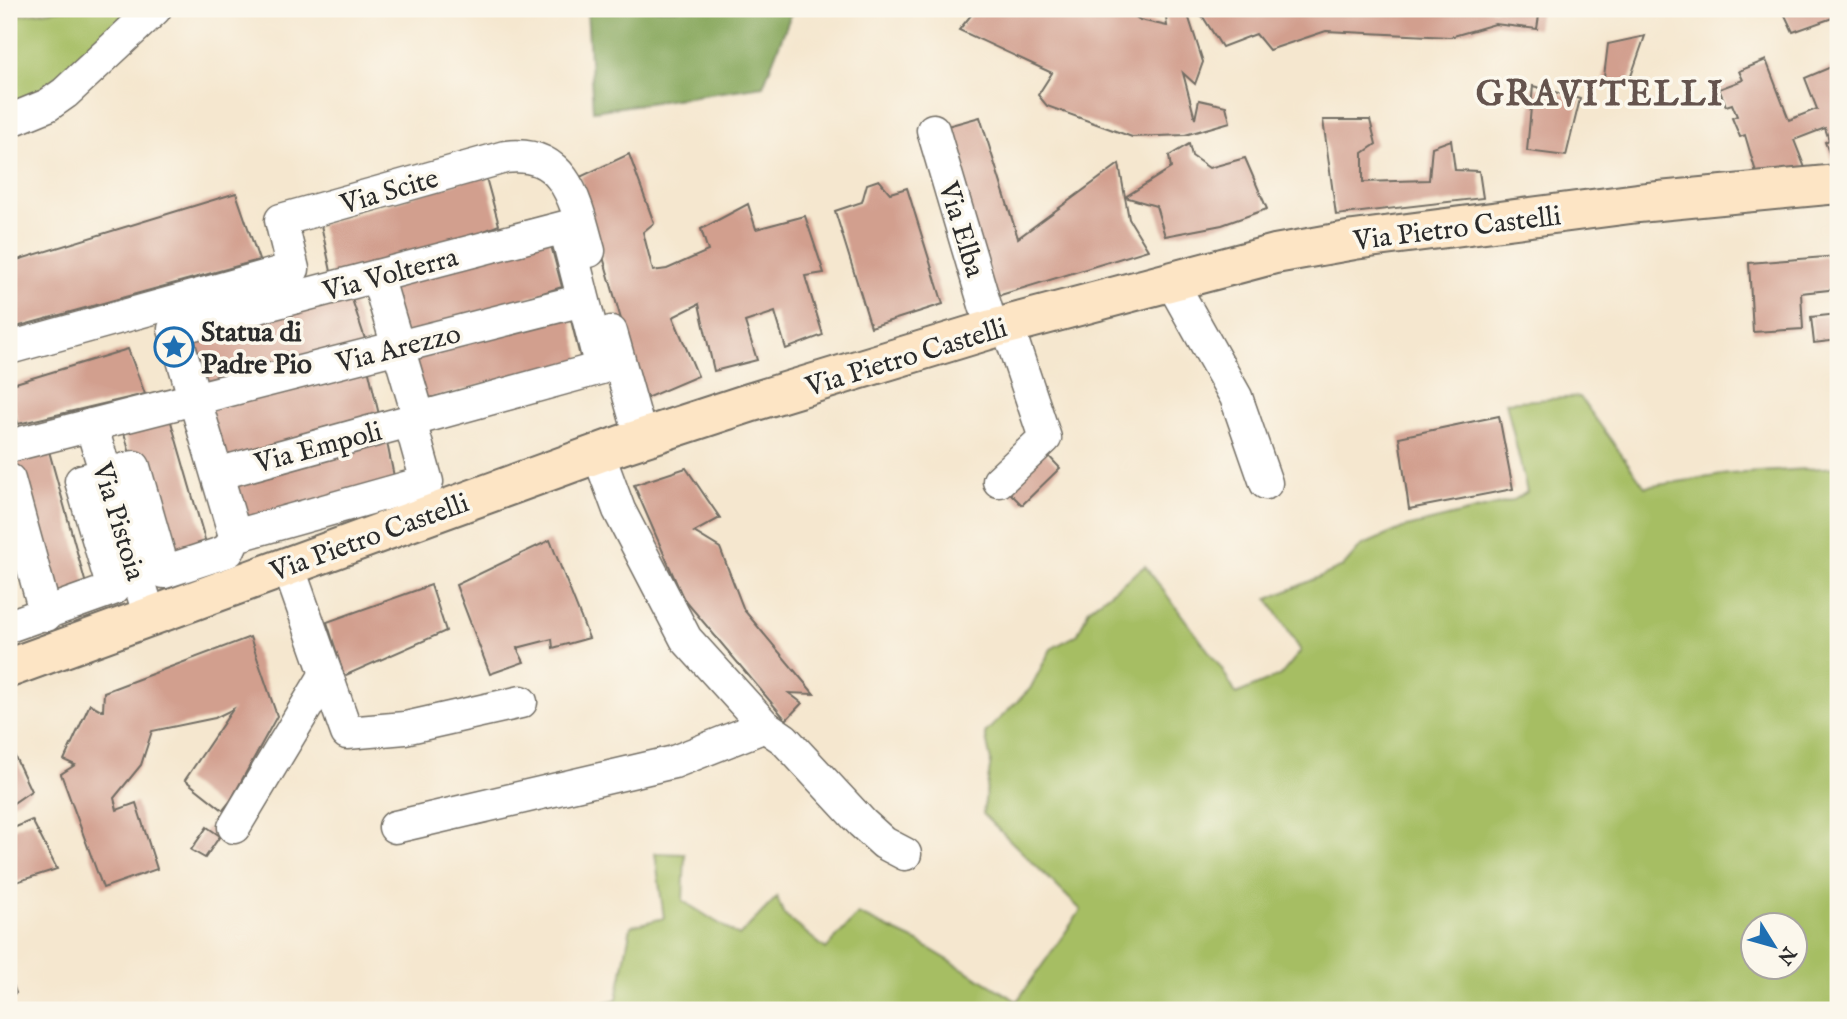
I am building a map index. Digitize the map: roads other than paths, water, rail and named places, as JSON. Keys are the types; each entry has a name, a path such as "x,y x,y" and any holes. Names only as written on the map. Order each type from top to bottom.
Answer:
{"street":[{"path":"9,121 48,105 65,93 155,9"},
{"name":"Via Elba","path":"933,130 1000,327 1045,438 999,481"},
{"name":"Via Scite","path":"9,348 293,269 281,220 524,155 536,158 558,174 575,201 641,438"},
{"name":"Via Pietro Castelli","path":"9,668 641,438 1000,327 1171,281 1325,244 1638,203 1838,184"},
{"name":"Via Volterra","path":"195,399 174,329 565,227 583,300"},
{"path":"235,536 427,482 398,347 377,276"},
{"path":"1171,281 1236,397 1266,483"},
{"name":"Via Arezzo","path":"9,446 583,300"},
{"name":"Via Empoli","path":"217,474 601,368 583,300"},
{"path":"9,626 113,589 81,481 134,467 164,572 228,551 235,536 195,399"},
{"name":"Via Pistoia","path":"91,425 150,617"},
{"path":"598,453 619,510 686,639 765,726 784,739 884,843 905,854"},
{"path":"9,480 46,615"},
{"path":"288,566 347,733 405,728 522,702"},
{"path":"234,827 326,674"},
{"path":"395,827 674,762 765,726"}],"place":[{"name":"Statua di Padre Pio","path":"174,347"}],"district":[{"name":"GRAVITELLI","path":"1600,93"}]}
